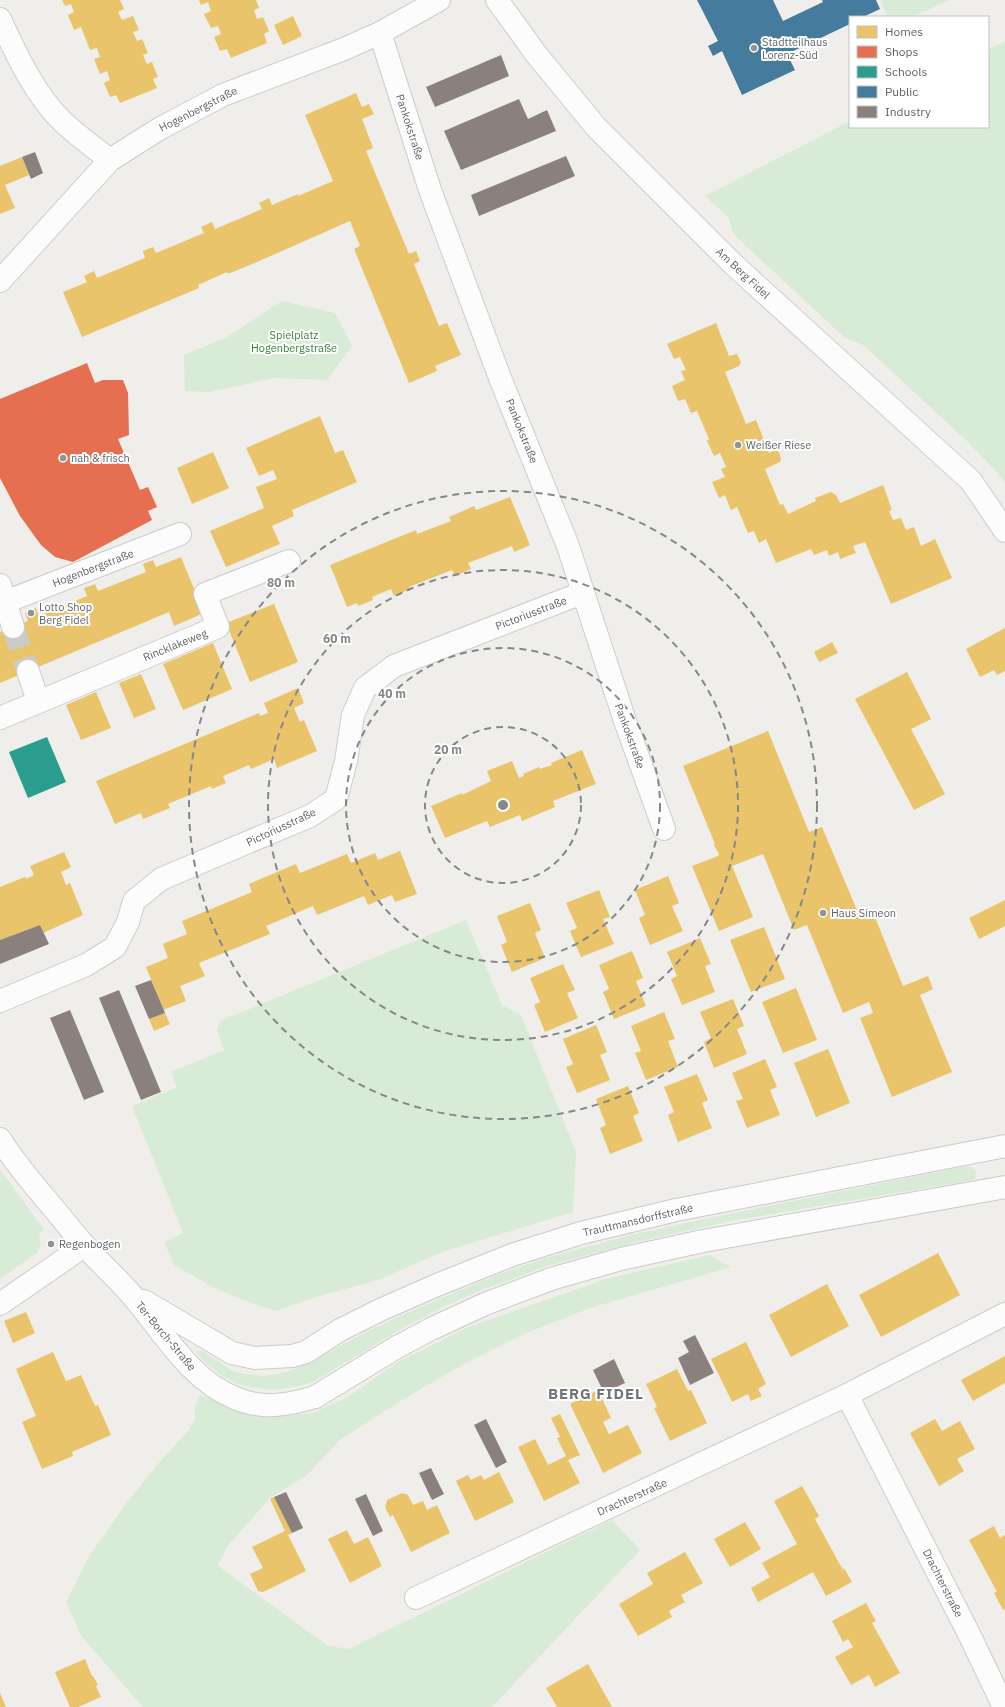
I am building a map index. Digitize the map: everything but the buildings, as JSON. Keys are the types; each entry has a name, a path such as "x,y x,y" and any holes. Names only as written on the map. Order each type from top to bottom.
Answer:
{"street":[{"name":"Hogenbergstraße","path":"0,280 110,160 159,129 223,95 344,49 380,33 439,0"},
{"name":"Am Berg Fidel","path":"497,0 541,60 596,127 732,264 971,481 1005,531"},
{"path":"0,19 15,51 40,94 64,123 110,160"},
{"name":"Pankokstraße","path":"380,33 430,190 500,378 568,546 582,593 624,718 664,828"},
{"name":"Hogenbergstraße","path":"13,627 2,597 180,534"},
{"name":"Rincklakeweg","path":"0,718 218,627 205,594 289,561"},
{"name":"Pictoriusstraße","path":"0,1001 86,965 114,947 128,922 134,901 161,879 310,816 336,799 346,761 353,715 365,688 394,666 582,593"},
{"path":"28,671 38,701"},
{"name":"Ter-Borch-Straße","path":"0,1139 14,1161 84,1246 129,1292 192,1369 217,1388 236,1398 275,1406 294,1404 316,1397 397,1346 485,1304 551,1279 621,1259 703,1241 1005,1187"},
{"name":"Trauttmansdorffstraße","path":"292,1356 306,1352 340,1330 380,1310 437,1285 512,1255 581,1233 676,1210 1005,1146"},
{"path":"0,1304 84,1246"},
{"name":"Ter-Borch-Straße","path":"129,1292 232,1353 255,1358 292,1356"},
{"name":"Drachterstraße","path":"416,1598 847,1395 1005,1314"},
{"name":"Drachterstraße","path":"847,1395 969,1634 1004,1707"}],"green space":[{"path":"880,0 950,0 913,16 888,16"},
{"path":"1005,41 1005,483 994,469 966,440 863,345 845,338 746,246 733,233 729,218 705,196 849,122 849,128 989,128 989,49"},
{"name":"Spielplatz Hogenbergstraße","path":"282,301 335,313 352,346 327,380 274,378 209,392 185,391 184,355 227,337"},
{"path":"466,920 502,1005 521,1015 576,1152 573,1212 445,1251 378,1280 316,1297 275,1311 240,1299 211,1286 174,1265 164,1242 183,1233 132,1106 177,1087 171,1072 224,1050 217,1030 220,1021"},
{"path":"968,1166 976,1171 975,1178 973,1180 731,1221 637,1242 548,1266 479,1291 443,1307 403,1328 313,1382 295,1387 271,1390 240,1385 224,1377 196,1353 198,1350 204,1352 234,1372 262,1376 278,1374 293,1370 370,1330 409,1312 499,1274 545,1258 635,1234"},
{"path":"0,1169 44,1230 39,1234 41,1243 37,1253 0,1279"},
{"path":"709,1255 731,1267 590,1308 524,1334 462,1365 402,1400 340,1440 307,1475 270,1498 227,1547 218,1566 328,1646 349,1649 612,1520 640,1550 492,1707 143,1707 82,1637 66,1602 90,1555 128,1501 157,1465 189,1430 195,1418 195,1407 200,1395 251,1414 284,1416 312,1413 348,1397 398,1362 471,1326 606,1279"}],"tunnel":[{"path":"13,627 28,671"}],"place":[{"name":"Stadtteilhaus Lorenz-Süd","path":"754,48"},
{"name":"Weißer Riese","path":"738,445"},
{"name":"nah & frisch","path":"63,458"},
{"name":"Lotto Shop Berg Fidel","path":"31,613"},
{"name":"Haus Simeon","path":"823,913"},
{"name":"Regenbogen","path":"51,1244"}],"district":[{"name":"BERG FIDEL","path":"596,1393"}]}
